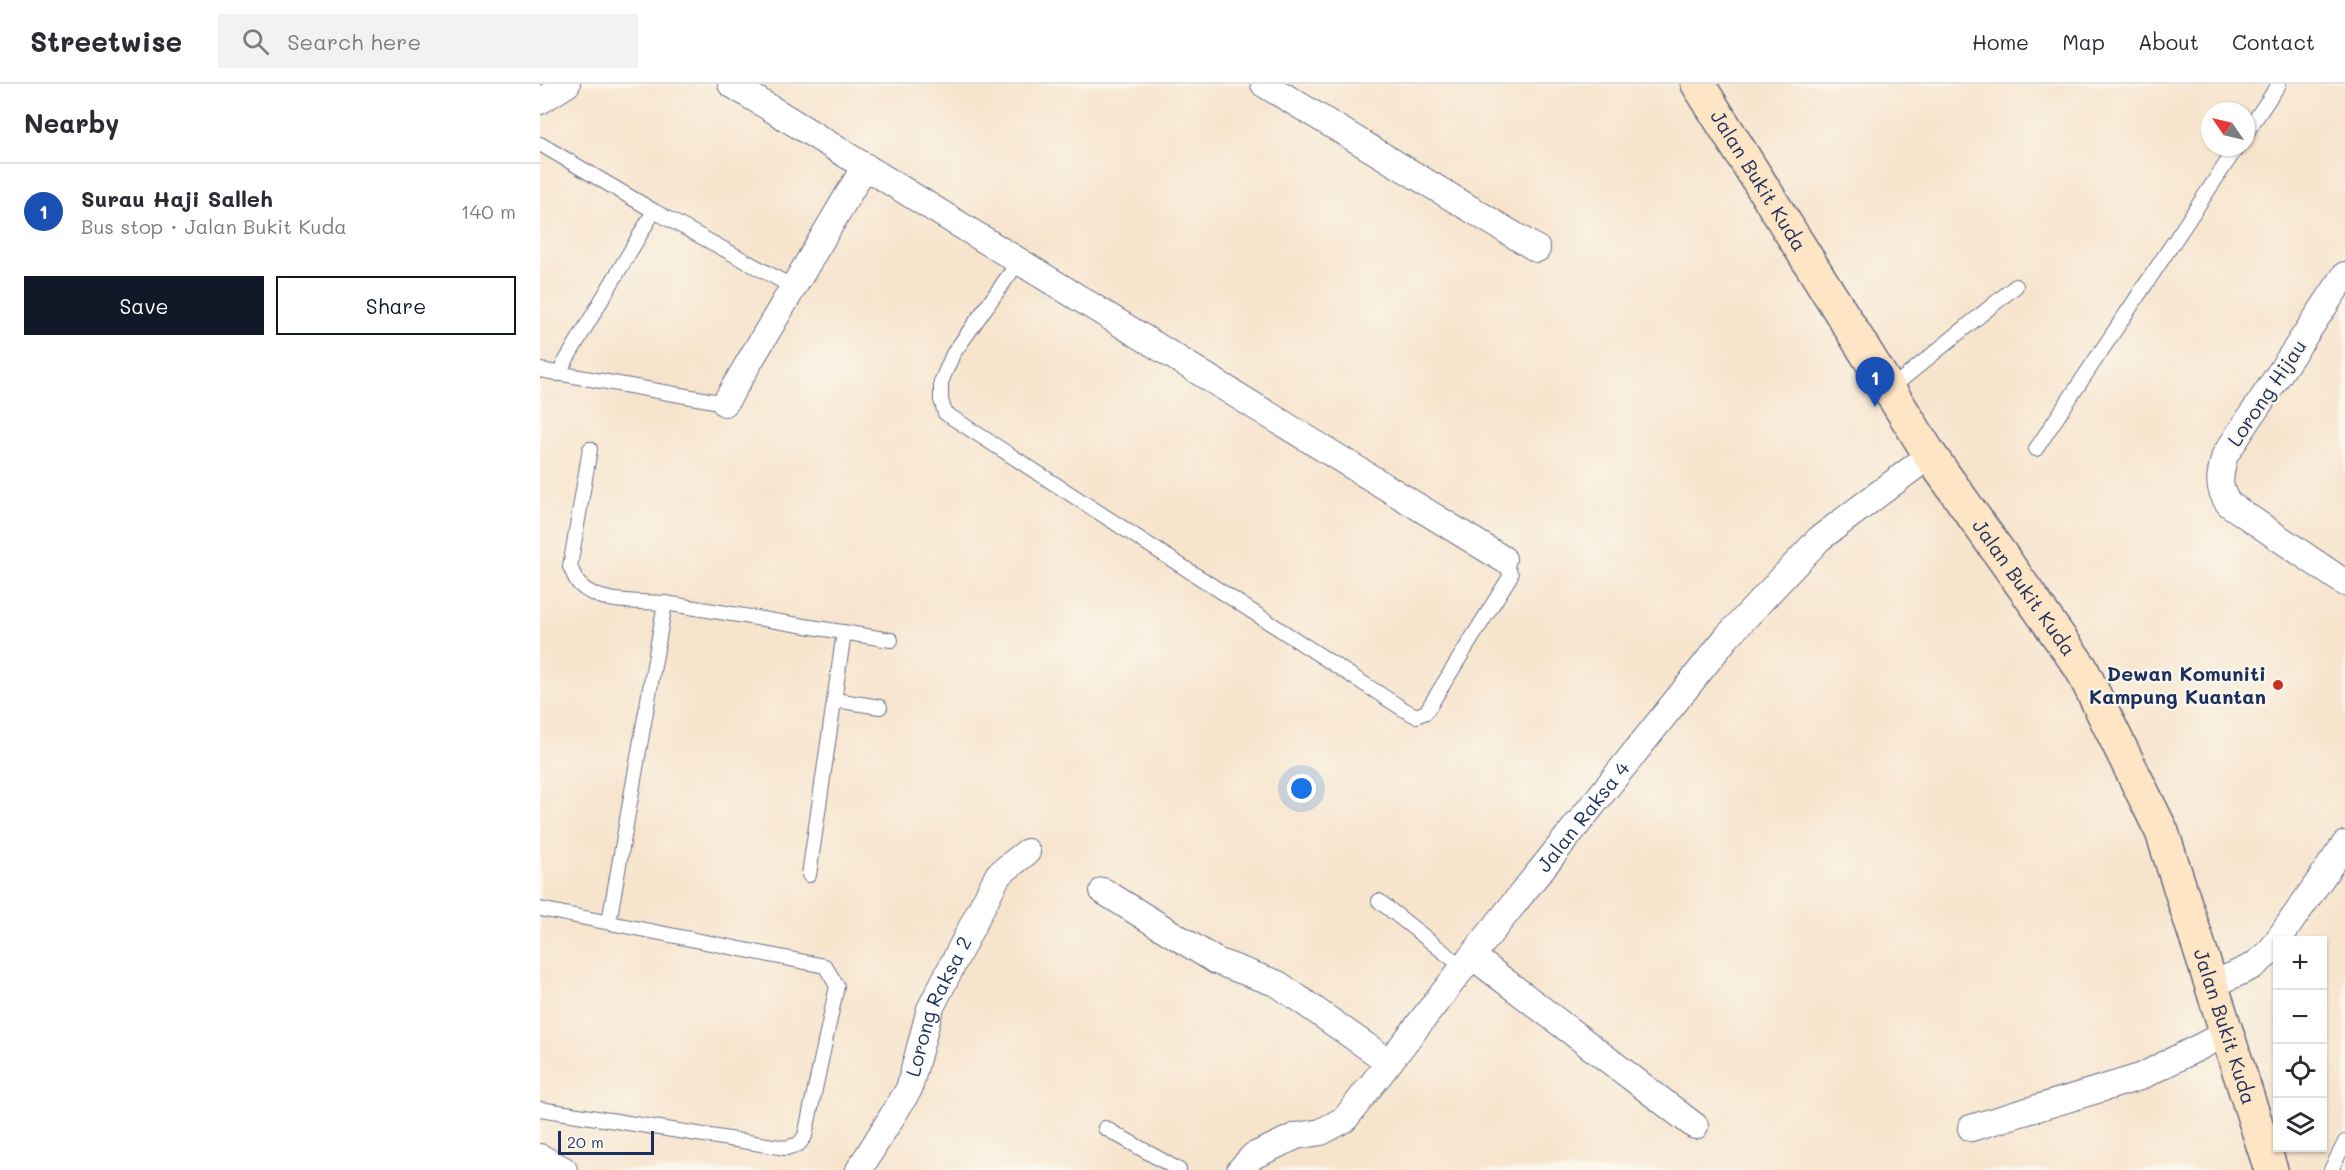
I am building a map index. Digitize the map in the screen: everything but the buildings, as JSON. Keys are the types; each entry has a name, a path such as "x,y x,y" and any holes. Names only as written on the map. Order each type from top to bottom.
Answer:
{"street":[{"path":"540,101 567,84"},
{"path":"731,84 1503,559"},
{"path":"1264,84 1537,249"},
{"name":"Jalan Bukit Kuda","path":"1698,84 1930,455 2081,668 2162,832 2271,1170"},
{"path":"725,403 865,166"},
{"name":"Lorong Hijau","path":"2344,579 2229,504 2221,494 2219,476 2225,454 2345,275"},
{"name":"Jalan Raksa 4","path":"1240,1170 1253,1156 1296,1136 1321,1132 1345,1119 1735,629 1819,539 1930,455"},
{"path":"2212,985 2253,966 2269,953 2345,844"},
{"name":"Lorong Raksa 2","path":"860,1170 909,1089 930,1009 998,875 1027,852"},
{"path":"1103,891 1216,961 1278,984 1389,1062"},
{"path":"1468,962 1695,1126"},
{"path":"1971,1128 2140,1077 2228,1033"},
{"path":"540,1157 564,1170"}],"lane":[{"path":"2255,119 2278,84"},
{"path":"540,144 654,211 793,287"},
{"path":"2036,449 2231,156"},
{"path":"558,374 654,211"},
{"path":"1019,261 953,354 941,382 941,400 945,413 1402,710 1416,716 1426,712 1511,575 1503,559"},
{"path":"1889,390 2016,286"},
{"path":"540,370 725,403"},
{"path":"590,449 570,567 577,582 588,591 603,598 665,603 891,640"},
{"path":"609,922 665,603"},
{"path":"808,875 836,700 844,632"},
{"path":"836,700 880,707"},
{"path":"1379,902 1468,962"},
{"path":"540,909 825,966 837,986 805,1136 799,1144 786,1148 540,1109"},
{"path":"1105,1128 1179,1170"},
{"path":"2331,1170 2345,1142"}],"place":[{"name":"Surau Haji Salleh","path":"1875,407"},
{"name":"Dewan Komuniti Kampung Kuantan","path":"2278,685"}]}
